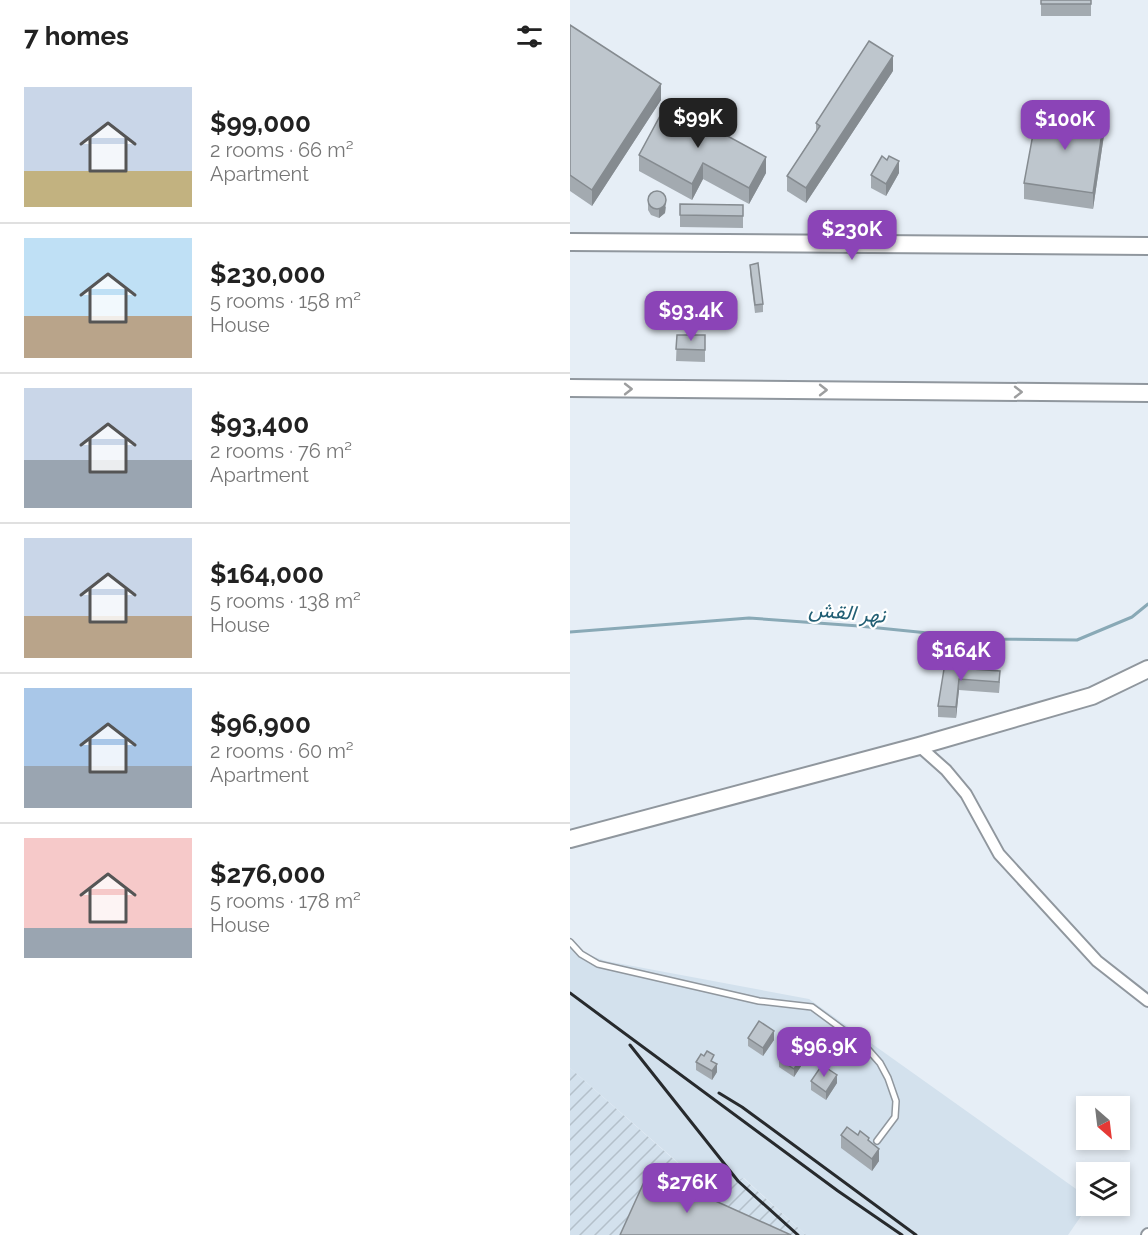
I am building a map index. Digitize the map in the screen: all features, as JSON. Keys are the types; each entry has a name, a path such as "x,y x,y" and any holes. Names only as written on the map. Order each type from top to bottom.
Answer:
{"street":[{"path":"570,242 1141,246"},
{"path":"570,388 1144,393"},
{"path":"570,839 919,746 1092,696 1148,669"},
{"path":"919,746 946,770 966,794 999,854 1097,961 1148,1001"}],"lane":[{"path":"570,942 581,954 598,964 759,1001 812,1007 866,1046 880,1063 888,1078 897,1101 895,1117 877,1141"}],"shaded area":[{"path":"570,948 606,961 809,999 1076,1189 1076,1216 1081,1216 1068,1235 806,1235 744,1178 714,1194 570,1068"},
{"path":"570,1068 713,1194 743,1178 806,1235 570,1235"}],"building":[{"path":"1041,0 1091,0 1091,4 1041,4"},
{"path":"570,25 661,84 592,190 570,175"},
{"path":"869,41 893,56 806,188 787,176 820,126 816,123"},
{"path":"667,103 766,157 749,188 703,163 692,184 639,155"},
{"path":"1038,107 1104,119 1093,193 1024,183"},
{"path":"882,156 887,160 889,156 899,161 886,184 871,175"},
{"path":"657,191 663,194 666,200 663,206 657,209 651,206 648,200 651,194"},
{"path":"680,204 743,205 743,216 680,215"},
{"path":"758,263 763,304 755,305 750,265"},
{"path":"677,335 705,335 705,350 676,349"},
{"path":"945,663 958,664 958,668 1000,671 999,682 959,679 956,707 938,706"},
{"path":"759,1021 774,1031 763,1048 748,1038"},
{"path":"790,1042 805,1052 794,1069 779,1059"},
{"path":"707,1051 714,1055 711,1061 717,1064 712,1071 696,1062 701,1054 704,1056"},
{"path":"822,1065 837,1075 826,1092 811,1081"},
{"path":"847,1127 858,1135 860,1131 879,1149 872,1159 841,1135"},
{"path":"649,1171 791,1235 620,1235"}],"waterway":[{"name":"نهر القش","path":"570,632 749,618 987,639 1077,640 1132,617 1148,604"}],"railway":[{"path":"570,993 838,1191 902,1235"},
{"path":"630,1045 738,1181 798,1235"},
{"path":"719,1093 742,1107 916,1235"}]}
